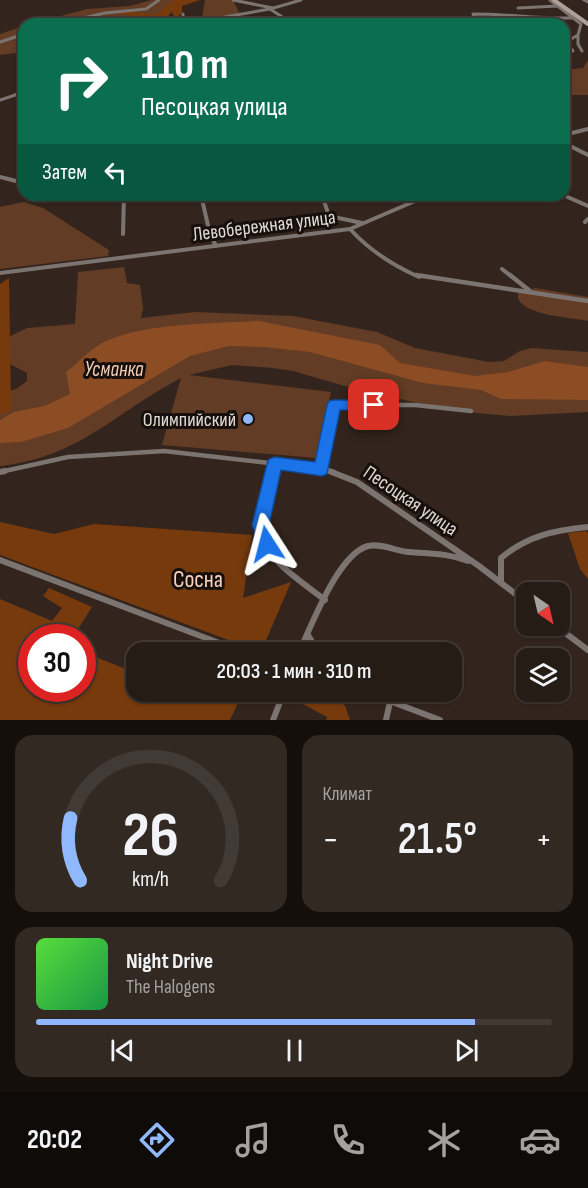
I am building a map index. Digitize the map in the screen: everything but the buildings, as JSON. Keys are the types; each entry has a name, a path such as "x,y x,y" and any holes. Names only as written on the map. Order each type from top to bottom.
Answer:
{"main road":[{"path":"552,0 588,24"}],"street":[{"path":"84,18 105,13 146,9 159,0"},
{"path":"233,0 272,8 285,18"},
{"path":"219,18 301,0"},
{"path":"552,0 581,24 576,36 570,40"},
{"path":"518,8 558,6"},
{"path":"474,18 473,14 510,14 536,18"},
{"path":"570,18 574,18"},
{"path":"0,42 18,36"},
{"path":"570,36 576,36"},
{"path":"576,36 582,51"},
{"path":"0,100 18,94"},
{"path":"570,134 588,129"},
{"path":"570,146 588,155"},
{"path":"0,177 18,179"},
{"path":"570,198 588,206"},
{"path":"123,234 124,201"},
{"path":"202,201 210,234 216,246"},
{"path":"324,201 329,216 365,224"},
{"path":"350,229 416,201"},
{"name":"Левобережная улица","path":"0,273 350,229 364,244 394,266 420,277 588,301"},
{"path":"502,269 530,291"},
{"path":"322,469 334,405 415,405 471,411"},
{"name":"Песоцкая улица","path":"0,472 68,457 113,452 164,451 322,469 357,482 479,566 516,594"},
{"path":"275,464 261,525 274,557 287,572 325,600"},
{"path":"501,583 501,558 517,543 544,532 588,527"},
{"name":"Песоцкая улица","path":"304,642 344,566 356,552 369,546 406,552 448,552 479,566"},
{"path":"0,560 217,642"},
{"path":"316,593 329,591"},
{"path":"308,635 312,642"},
{"path":"569,636 588,650"},
{"path":"273,720 280,702"},
{"path":"386,720 390,702 440,720"}],"shaded area":[{"path":"152,0 182,0 163,18 53,18 87,9 130,6"},
{"path":"205,0 233,0 242,18 202,18"},
{"path":"18,28 18,53 0,55 0,34"},
{"path":"588,60 588,95 570,95 570,69 583,68"},
{"path":"24,202 43,208 109,250 108,256 0,269 0,207"},
{"path":"124,267 127,283 140,285 143,308 141,318 195,312 293,316 377,332 415,348 489,362 504,361 520,351 531,348 588,352 588,412 510,416 455,411 362,391 293,371 232,365 189,375 331,392 317,458 162,445 181,378 75,443 28,461 0,466 0,393 16,389 27,381 27,373 2,360 4,339 27,328 75,324 78,272"},
{"path":"535,288 588,297 588,321 560,317 523,305 518,299 518,293"}],"green space":[{"path":"174,0 200,0 182,6 182,13 176,18 172,12 166,18 145,18 116,13 134,12 156,15"},
{"path":"9,278 11,410 0,415 0,284"},
{"name":"Сосна","path":"0,522 54,534 94,524 252,535 243,598 291,582 265,642 234,642 0,555"},
{"path":"586,531 588,533 588,579 580,569 568,533"},
{"path":"49,588 92,607 81,624 18,624 18,702 96,702 96,657 126,669 126,702 209,702 214,704 215,702 238,702 230,720 0,720 0,599 52,621 62,608 43,596"},
{"path":"299,702 342,702 350,720 326,720 327,717"}],"water":[{"name":"Усманка","path":"259,321 380,345 400,363 475,376 508,372 545,361 588,367 588,400 501,399 481,390 423,383 310,352 229,346 190,356 68,428 21,442 0,443 0,420 14,412 44,406 70,394 66,372 102,343 117,336 157,328"}],"place":[{"name":"Олимпийский","path":"248,419"}],"route":[{"path":"267,544 261,525 275,464 322,469 334,405 374,405"}]}
